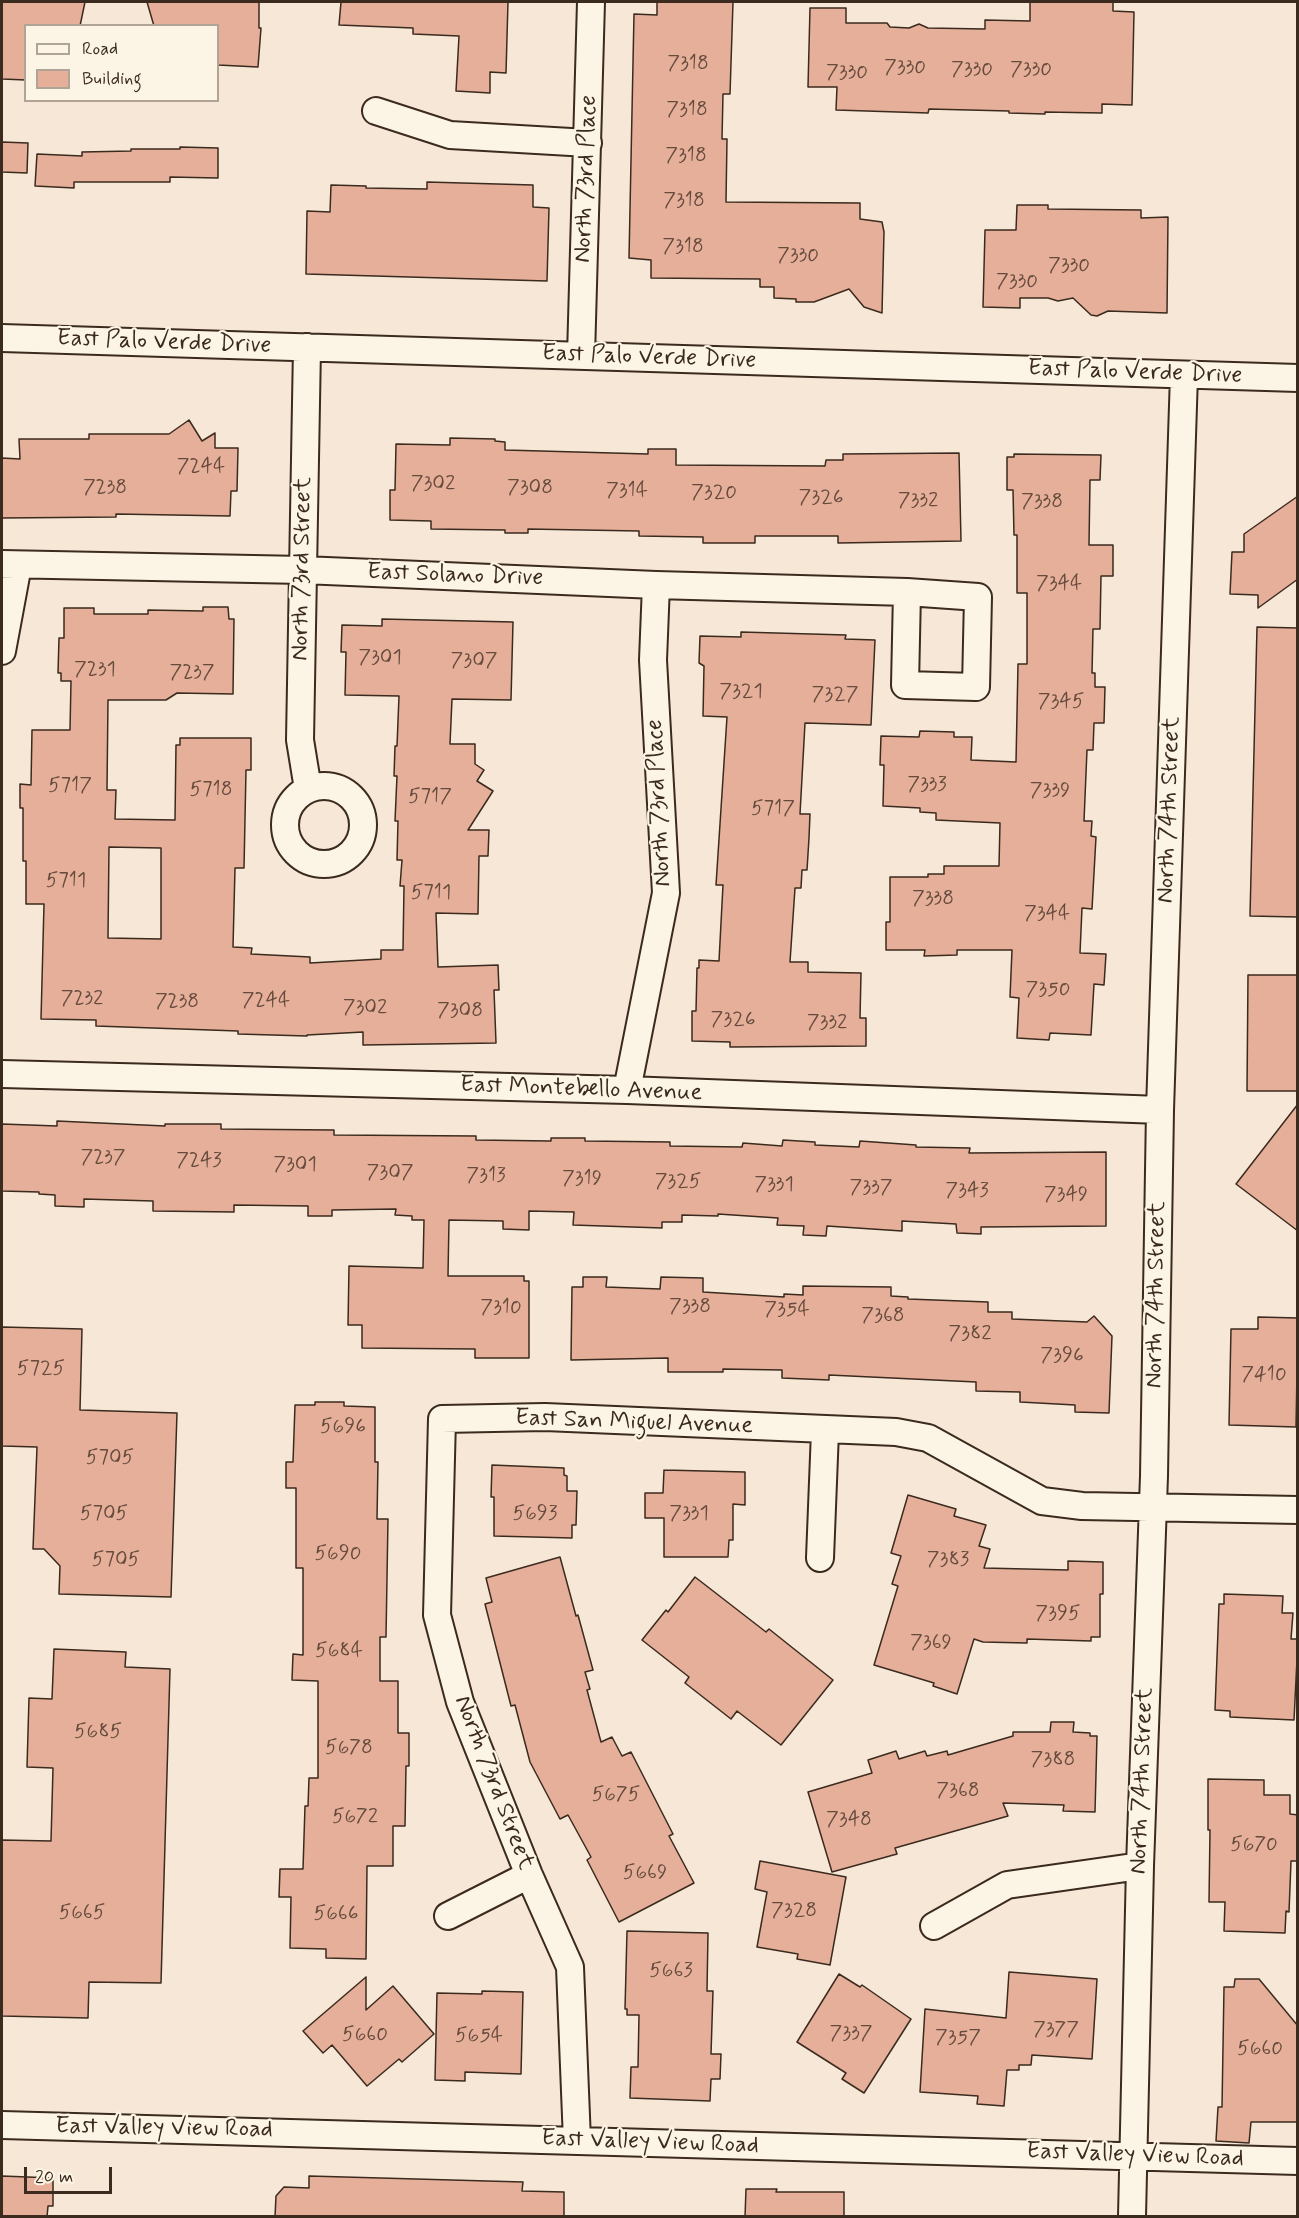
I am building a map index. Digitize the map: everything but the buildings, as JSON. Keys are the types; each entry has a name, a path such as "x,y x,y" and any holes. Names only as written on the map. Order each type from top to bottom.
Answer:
{"street":[{"name":"North 73rd Place","path":"581,356 591,2"},
{"path":"376,111 450,135 588,143"},
{"name":"East Palo Verde Drive","path":"2,338 1298,378"},
{"name":"North 73rd Street","path":"307,347 300,740 308,789"},
{"name":"North 74th Street","path":"1132,2217 1140,1866 1152,1507 1160,1110 1184,375"},
{"path":"2,651 10,565"},
{"name":"East Solano Drive","path":"10,565 303,570 656,585 907,592 978,597 976,687 904,685 907,592"},
{"name":"North 73rd Place","path":"627,1090 666,893 653,660 656,585"},
{"name":"East Montebello Avenue","path":"2,1074 627,1090 1160,1110"},
{"name":"East San Miguel Avenue","path":"442,1419 544,1417 825,1431 896,1432 928,1438 1042,1501 1082,1506 1298,1510"},
{"name":"North 73rd Street","path":"442,1419 437,1615 460,1702 529,1875 570,1967 577,2141"},
{"path":"820,1558 825,1431"},
{"path":"934,1926 1007,1884 1140,1866"},
{"path":"448,1916 529,1875"},
{"name":"East Valley View Road","path":"2,2125 1298,2161"}]}
